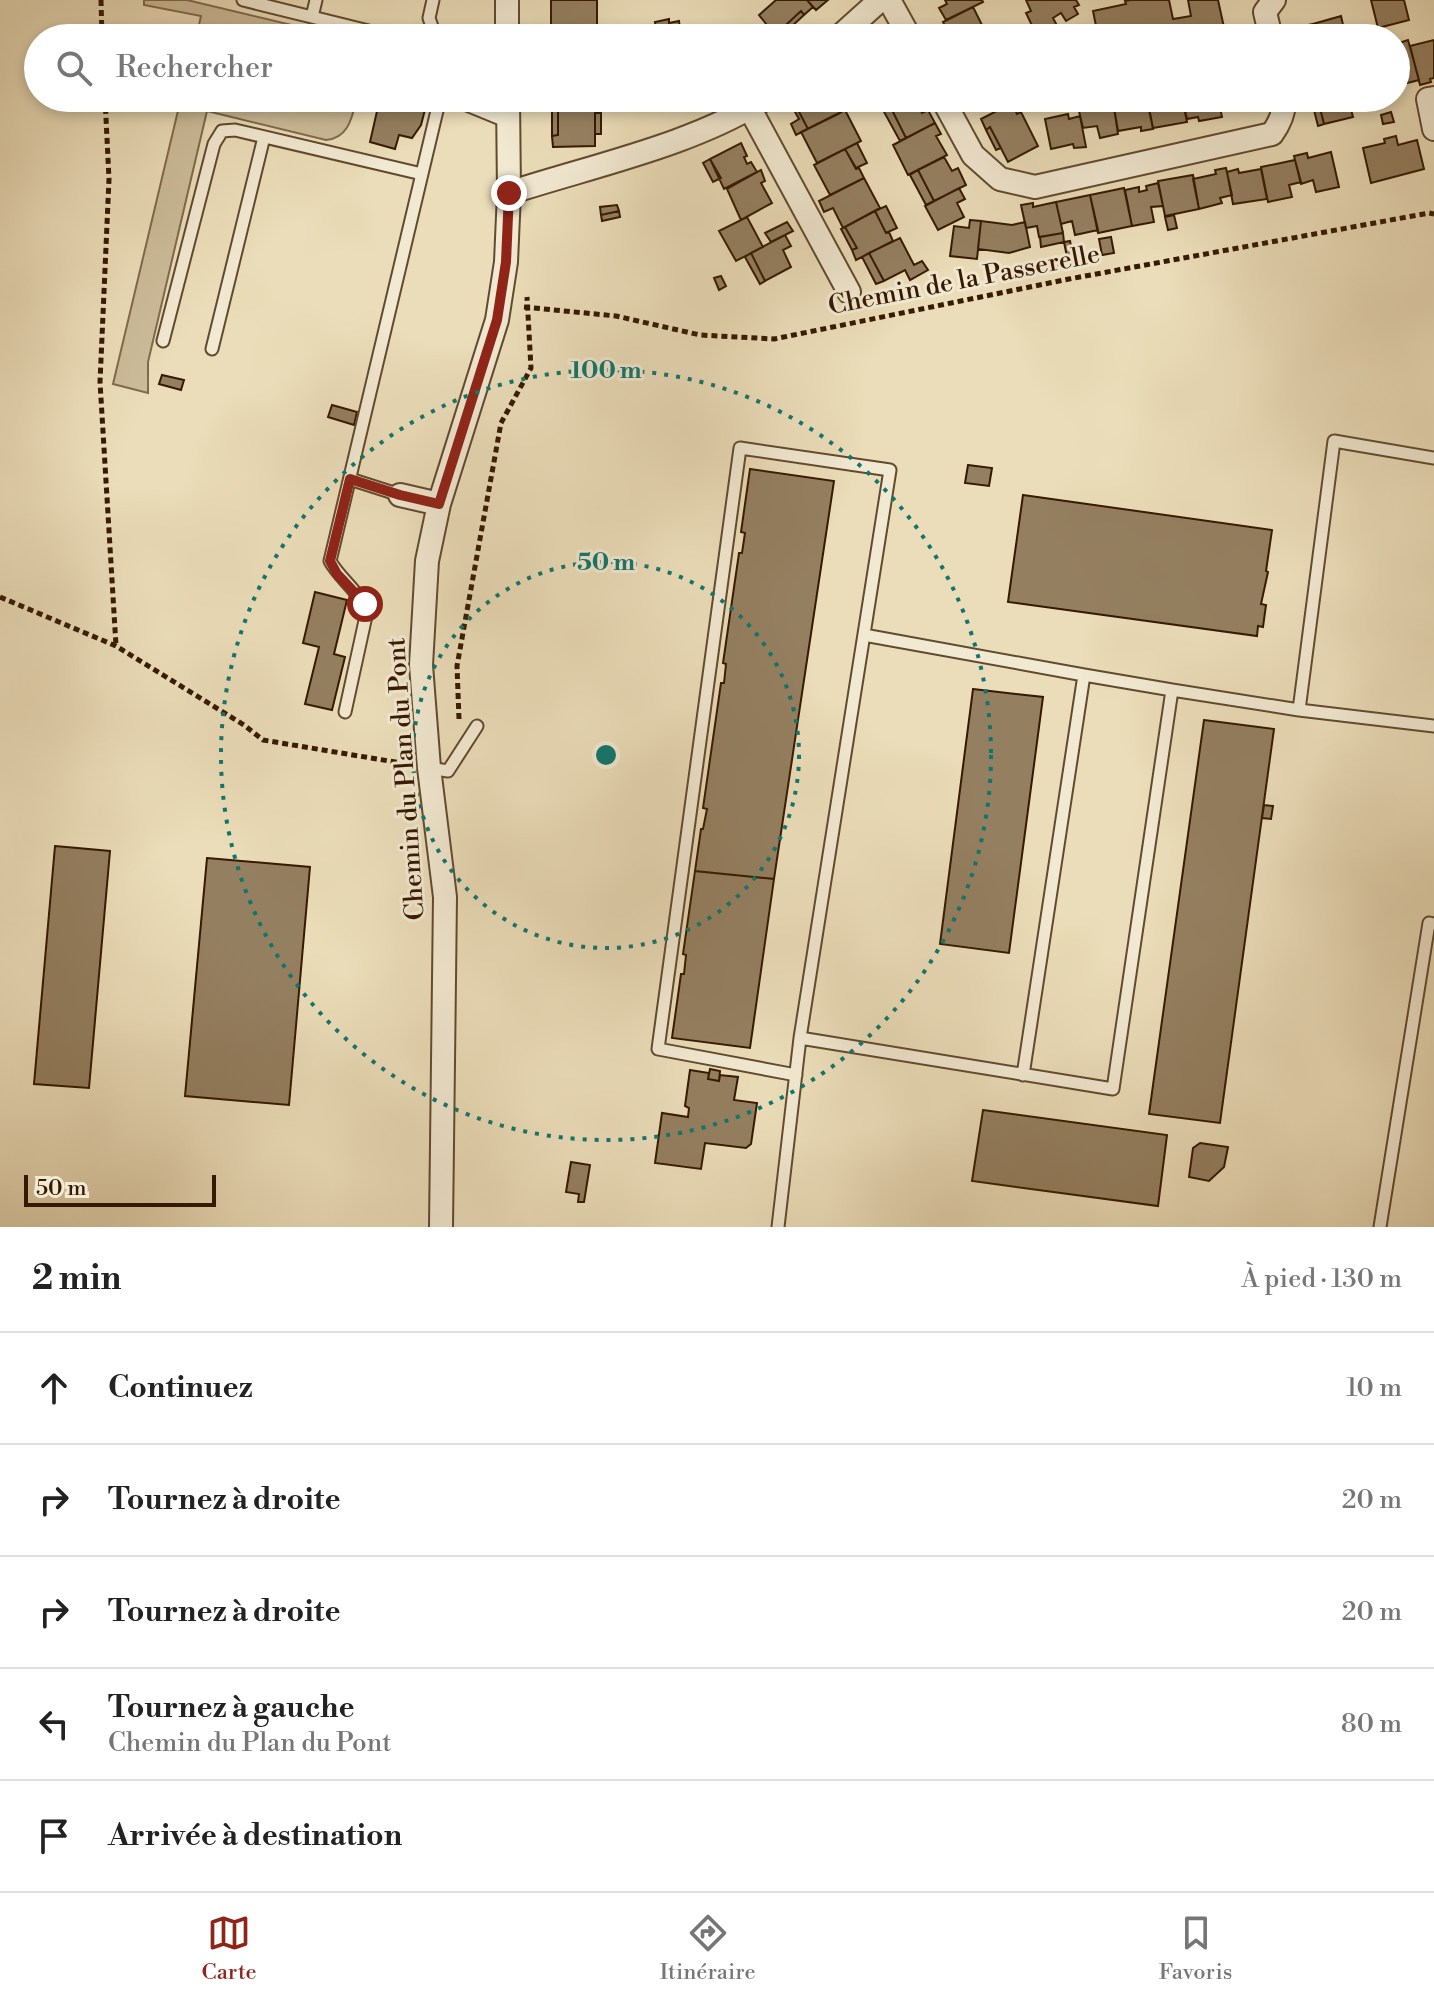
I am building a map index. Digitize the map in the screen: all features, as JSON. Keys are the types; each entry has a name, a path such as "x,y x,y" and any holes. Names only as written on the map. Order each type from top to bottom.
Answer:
{"street":[{"path":"507,0 507,24"},
{"path":"853,24 880,0"},
{"path":"889,0 902,24"},
{"path":"1268,24 1265,12 1274,0"},
{"path":"1434,98 1428,99 1434,129"},
{"name":"Chemin du Plan du Pont","path":"441,1227 445,897 429,768 421,665 427,561 439,504 497,320 506,262 508,112"},
{"path":"509,193 686,137 739,112"},
{"path":"762,112 849,292"},
{"path":"950,112 973,155 1000,179 1035,187 1272,134 1283,112"},
{"path":"400,495 439,504"}],"lane":[{"path":"243,0 340,24"},
{"path":"312,17 316,0"},
{"path":"431,24 429,18 433,0"},
{"path":"345,712 366,616 365,604 337,574 330,561 437,112"},
{"path":"163,341 217,137 222,131 235,130 422,174"},
{"path":"212,349 264,137"},
{"path":"1299,710 1334,441 1434,458"},
{"path":"778,1227 796,1075 800,1038 890,470 740,448 658,1049 796,1075"},
{"path":"350,479 400,495"},
{"path":"864,635 1172,690 1299,710 1434,726"},
{"path":"1023,1075 1084,675"},
{"path":"800,1038 1113,1089 1172,690"},
{"path":"429,768 448,771 477,726"},
{"path":"1380,1227 1429,923 1434,924"}],"path":[{"path":"101,0 102,24"},
{"path":"106,112 109,179 100,382 116,646"},
{"name":"Chemin de la Passerelle","path":"500,302 526,308 616,316 700,335 774,339 1069,279 1431,213"},
{"path":"459,722 457,666 501,423 531,368 527,294"},
{"path":"0,597 116,646 244,725 263,740 429,768"}],"shaded area":[{"path":"144,0 187,0 287,24 199,24 201,16 144,5"},
{"path":"178,112 207,112 148,362 148,393 113,384"},
{"path":"211,112 353,112 345,131 326,140"}],"building":[{"path":"551,0 597,0 597,24 551,24"},
{"path":"776,0 807,0 813,7 804,15 801,11 787,24 766,24 759,15"},
{"path":"807,0 828,0 816,10"},
{"path":"945,0 983,2 946,20 939,8 947,4"},
{"path":"1026,0 1076,0 1079,5 1074,7 1078,14 1066,21 1061,13 1053,18 1056,24 1031,24 1026,13 1031,11"},
{"path":"1169,0 1173,19 1191,16 1188,0 1218,0 1223,24 1096,24 1093,11 1126,4 1125,1"},
{"path":"1371,0 1404,0 1409,20 1377,24"},
{"path":"973,7 982,24 944,24"},
{"path":"801,11 804,15 794,24 787,24"},
{"path":"1341,16 1343,24 1313,24"},
{"path":"669,19 669,23 679,21 679,24 655,24"},
{"path":"1434,40 1434,78 1420,85 1410,46"},
{"path":"1410,47 1419,80 1410,82"},
{"path":"377,112 424,112 421,125 412,138 399,135 395,149 370,142"},
{"path":"552,112 558,112 558,135 552,136"},
{"path":"558,112 595,112 595,146 553,147 552,136 558,135"},
{"path":"795,112 799,112 808,129 796,135 791,124 799,119"},
{"path":"799,112 840,113 808,129"},
{"path":"846,112 861,141 817,163 801,132"},
{"path":"884,112 893,112 906,138 900,141"},
{"path":"893,112 929,112 935,123 906,138"},
{"path":"995,112 1021,112 1038,146 1008,162 990,127 986,130 981,119"},
{"path":"1079,112 1115,112 1118,134 1100,138 1097,126 1083,128"},
{"path":"1115,112 1149,112 1153,129 1141,131 1141,127 1118,131"},
{"path":"1150,112 1185,112 1187,122 1153,128"},
{"path":"1185,112 1221,112 1222,117 1199,121 1198,117 1187,119"},
{"path":"1314,112 1321,112 1324,124 1318,126"},
{"path":"1321,112 1352,112 1353,117 1324,124"},
{"path":"1391,112 1394,122 1383,124 1381,115"},
{"path":"595,113 601,113 601,134 595,134"},
{"path":"1068,114 1069,119 1080,116 1086,147 1074,148 1073,144 1051,149 1045,119"},
{"path":"935,123 941,134 936,136 947,155 908,175 893,145"},
{"path":"990,127 1001,148 996,150 986,130"},
{"path":"1396,136 1398,145 1417,140 1424,169 1371,183 1363,148 1385,143 1384,139"},
{"path":"741,143 747,164 751,162 757,172 724,189 710,159"},
{"path":"857,143 867,163 856,168 845,149"},
{"path":"845,149 864,178 830,195 814,165"},
{"path":"1331,152 1339,187 1316,192 1313,180 1301,184 1294,156 1307,153 1308,158"},
{"path":"944,157 952,171 958,168 966,185 934,201 918,170"},
{"path":"710,159 721,178 713,182 703,163"},
{"path":"1295,160 1301,182 1289,185 1292,197 1268,202 1261,167"},
{"path":"1226,168 1232,195 1220,198 1222,203 1199,209 1193,179 1216,174 1215,170"},
{"path":"1238,169 1239,173 1261,169 1267,199 1233,204 1227,172"},
{"path":"761,170 765,181 761,183 772,203 741,220 727,189"},
{"path":"918,170 934,201 926,205 910,175"},
{"path":"1193,175 1199,209 1165,216 1158,181"},
{"path":"864,178 880,208 843,228 833,208 824,212 819,201"},
{"path":"1158,183 1163,206 1151,207 1154,222 1132,226 1125,190 1139,187 1139,192 1147,190 1146,186"},
{"path":"959,188 965,199 957,203 964,217 938,230 925,206"},
{"path":"1124,188 1132,226 1098,233 1090,195"},
{"path":"1090,195 1098,230 1075,235 1072,221 1061,224 1056,202"},
{"path":"1056,202 1063,233 1039,237 1037,226 1026,228 1021,205 1033,203 1033,207"},
{"path":"617,205 619,211 601,215 600,207"},
{"path":"886,206 897,228 886,233 875,211"},
{"path":"619,211 620,217 602,221 601,215"},
{"path":"875,211 893,241 856,260 852,250 857,248 845,227"},
{"path":"1174,215 1177,228 1168,230 1165,217"},
{"path":"747,217 763,247 736,261 719,231"},
{"path":"970,220 981,221 977,259 950,256 954,226 969,228"},
{"path":"981,221 1012,225 1025,222 1030,247 1009,253 978,249"},
{"path":"787,222 793,231 771,242 765,233"},
{"path":"845,227 857,248 852,250 841,229"},
{"path":"1063,233 1064,242 1041,247 1040,237"},
{"path":"785,235 791,246 783,250 791,267 765,281 751,253"},
{"path":"1111,237 1114,253 1102,255 1099,239"},
{"path":"900,238 914,265 922,261 928,270 910,280 905,270 884,281 869,253"},
{"path":"1070,241 1074,260 1068,262 1064,242"},
{"path":"751,253 765,281 760,284 745,257"},
{"path":"869,253 884,281 876,284 862,257"},
{"path":"1063,258 1064,266 1050,268 1049,261"},
{"path":"721,276 726,286 719,290 714,278"},
{"path":"162,375 184,380 181,390 159,384"},
{"path":"332,405 357,412 354,425 328,417"},
{"path":"968,465 992,468 989,486 965,483"},
{"path":"750,469 834,481 774,879 695,871 707,809 703,808 721,683 724,683 726,664 723,663 739,553 742,553 745,533 741,532"},
{"path":"1023,495 1272,530 1261,604 1266,605 1263,627 1258,626 1257,636 1008,602"},
{"path":"315,592 347,600 334,654 345,657 332,710 305,704 319,647 303,643"},
{"path":"973,689 1043,697 1009,953 940,944"},
{"path":"1204,720 1274,729 1220,1123 1149,1114"},
{"path":"1264,805 1273,806 1271,819 1262,818"},
{"path":"55,846 110,851 89,1088 34,1084"},
{"path":"207,858 310,867 289,1105 185,1096"},
{"path":"695,871 774,879 750,1048 672,1038 681,974 684,974 686,955 683,954"},
{"path":"710,1069 720,1071 719,1081 708,1079"},
{"path":"690,1070 709,1073 708,1079 719,1081 720,1075 738,1077 734,1100 757,1103 751,1144 746,1148 705,1143 701,1169 655,1163 662,1113 688,1117 689,1108 685,1106"},
{"path":"983,1110 1167,1135 1158,1206 972,1181"},
{"path":"1200,1143 1228,1147 1224,1167 1209,1181 1189,1177 1193,1148"},
{"path":"571,1162 590,1165 584,1202 578,1202 579,1194 566,1192"}],"route":[{"path":"365,604 337,574 330,561 350,479 439,504 497,320 506,262 509,193"}]}
